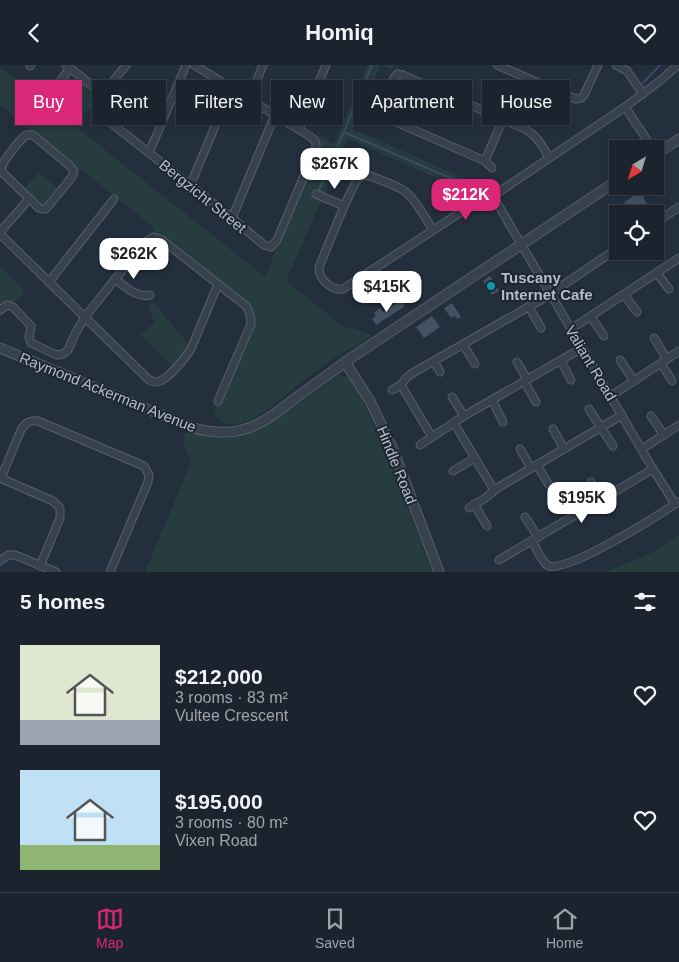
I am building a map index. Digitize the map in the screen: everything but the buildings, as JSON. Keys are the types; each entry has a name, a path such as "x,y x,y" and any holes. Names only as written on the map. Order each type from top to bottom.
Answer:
{"street":[{"path":"114,80 126,65"},
{"path":"149,153 186,65"},
{"path":"194,65 219,80"},
{"path":"257,80 263,65"},
{"path":"292,125 299,129 326,65"},
{"path":"497,65 576,99 584,95 598,65"},
{"path":"616,65 627,71 643,94"},
{"path":"432,230 406,193 398,187 370,175 364,175 358,178 344,206 318,271 322,279 337,290 345,288 484,197 493,196 625,107 678,65"},
{"path":"61,80 68,66 92,85"},
{"path":"393,80 397,74 414,80"},
{"path":"625,107 647,140"},
{"name":"Bergzicht Street","path":"113,125 264,245 271,247 277,240 316,150 315,140 299,129"},
{"path":"190,186 216,125"},
{"path":"232,218 271,125"},
{"path":"403,125 485,161 492,168"},
{"path":"485,161 500,125"},
{"path":"517,125 535,135 549,158"},
{"path":"26,135 33,135 70,165 74,171 72,177 46,209 39,208 29,199 1,169 21,139 26,135"},
{"path":"664,147 679,139"},
{"name":"Raymond Ackerman Avenue","path":"0,348 187,426 219,432 232,432 251,428 271,418 345,362 609,187"},
{"path":"316,194 344,206"},
{"name":"Valiant Road","path":"493,196 642,449 677,503"},
{"path":"29,199 0,233 149,380 161,381 180,363 190,349 218,284"},
{"path":"49,282 114,199"},
{"path":"664,217 679,207"},
{"path":"0,311 6,305 13,307 31,326 29,337 31,343 60,355 64,354 68,350 85,317 144,243 153,237 162,240 246,306 250,312 251,324 218,401"},
{"path":"392,390 401,385 410,375 529,307 609,255"},
{"path":"571,329 679,258"},
{"path":"657,273 669,289"},
{"path":"115,279 139,296 150,295"},
{"path":"624,295 637,312"},
{"path":"529,307 541,328"},
{"path":"591,317 604,336"},
{"path":"654,338 672,381"},
{"path":"463,344 475,364"},
{"path":"420,445 492,400 582,348"},
{"path":"611,396 679,351"},
{"path":"620,360 634,381"},
{"path":"434,361 440,372"},
{"path":"517,361 536,402"},
{"path":"561,361 571,380"},
{"name":"Hindle Road","path":"345,362 370,401 392,447 439,572"},
{"path":"401,385 432,437"},
{"path":"452,397 464,417"},
{"path":"492,400 503,422"},
{"path":"589,409 613,446"},
{"path":"487,527 472,506 494,490 622,415"},
{"path":"651,415 664,435"},
{"path":"40,565 60,518 60,508 53,501 0,478 21,430 24,425 33,421 38,421 144,466 149,475 148,482 110,572"},
{"path":"454,423 494,490"},
{"path":"642,449 679,425"},
{"path":"553,429 564,449"},
{"path":"520,449 549,485"},
{"path":"453,471 475,458"},
{"path":"499,560 654,469"},
{"path":"591,482 601,500"},
{"path":"525,517 546,565 553,567 588,556 607,547 637,530 677,503"},
{"path":"0,561 5,557 15,555 56,572"}],"green space":[{"path":"367,65 381,65 374,80 361,80"},
{"path":"381,65 394,65 392,70"},
{"path":"0,67 16,80 15,117 0,105"},
{"path":"82,81 92,89 92,104 82,117"},
{"path":"353,99 353,125 355,125 353,129 475,183 483,193 467,204 455,186 348,139 286,281 345,328 353,328 372,336 343,352 261,414 234,425 223,422 214,412 253,325 245,302 162,236 155,234 151,225 82,170 75,168 30,132 25,125 76,125 265,277 319,147 318,135 334,144"},
{"path":"39,173 59,190 45,206 41,206 24,189"},
{"path":"0,266 25,291 13,304 0,308"},
{"path":"154,303 189,345 183,356 173,367 141,335 155,322 148,305"},
{"path":"339,375 348,377 353,382 385,448 432,572 145,572 191,462 182,440 187,431 219,438 246,434 259,429 284,414"},
{"path":"679,535 679,572 605,572 651,553"}],"waterway":[{"path":"319,190 372,65"},
{"path":"643,83 660,65"},
{"path":"344,132 478,190"}],"place":[{"name":"Tuscany Internet Cafe","path":"491,286"}]}
